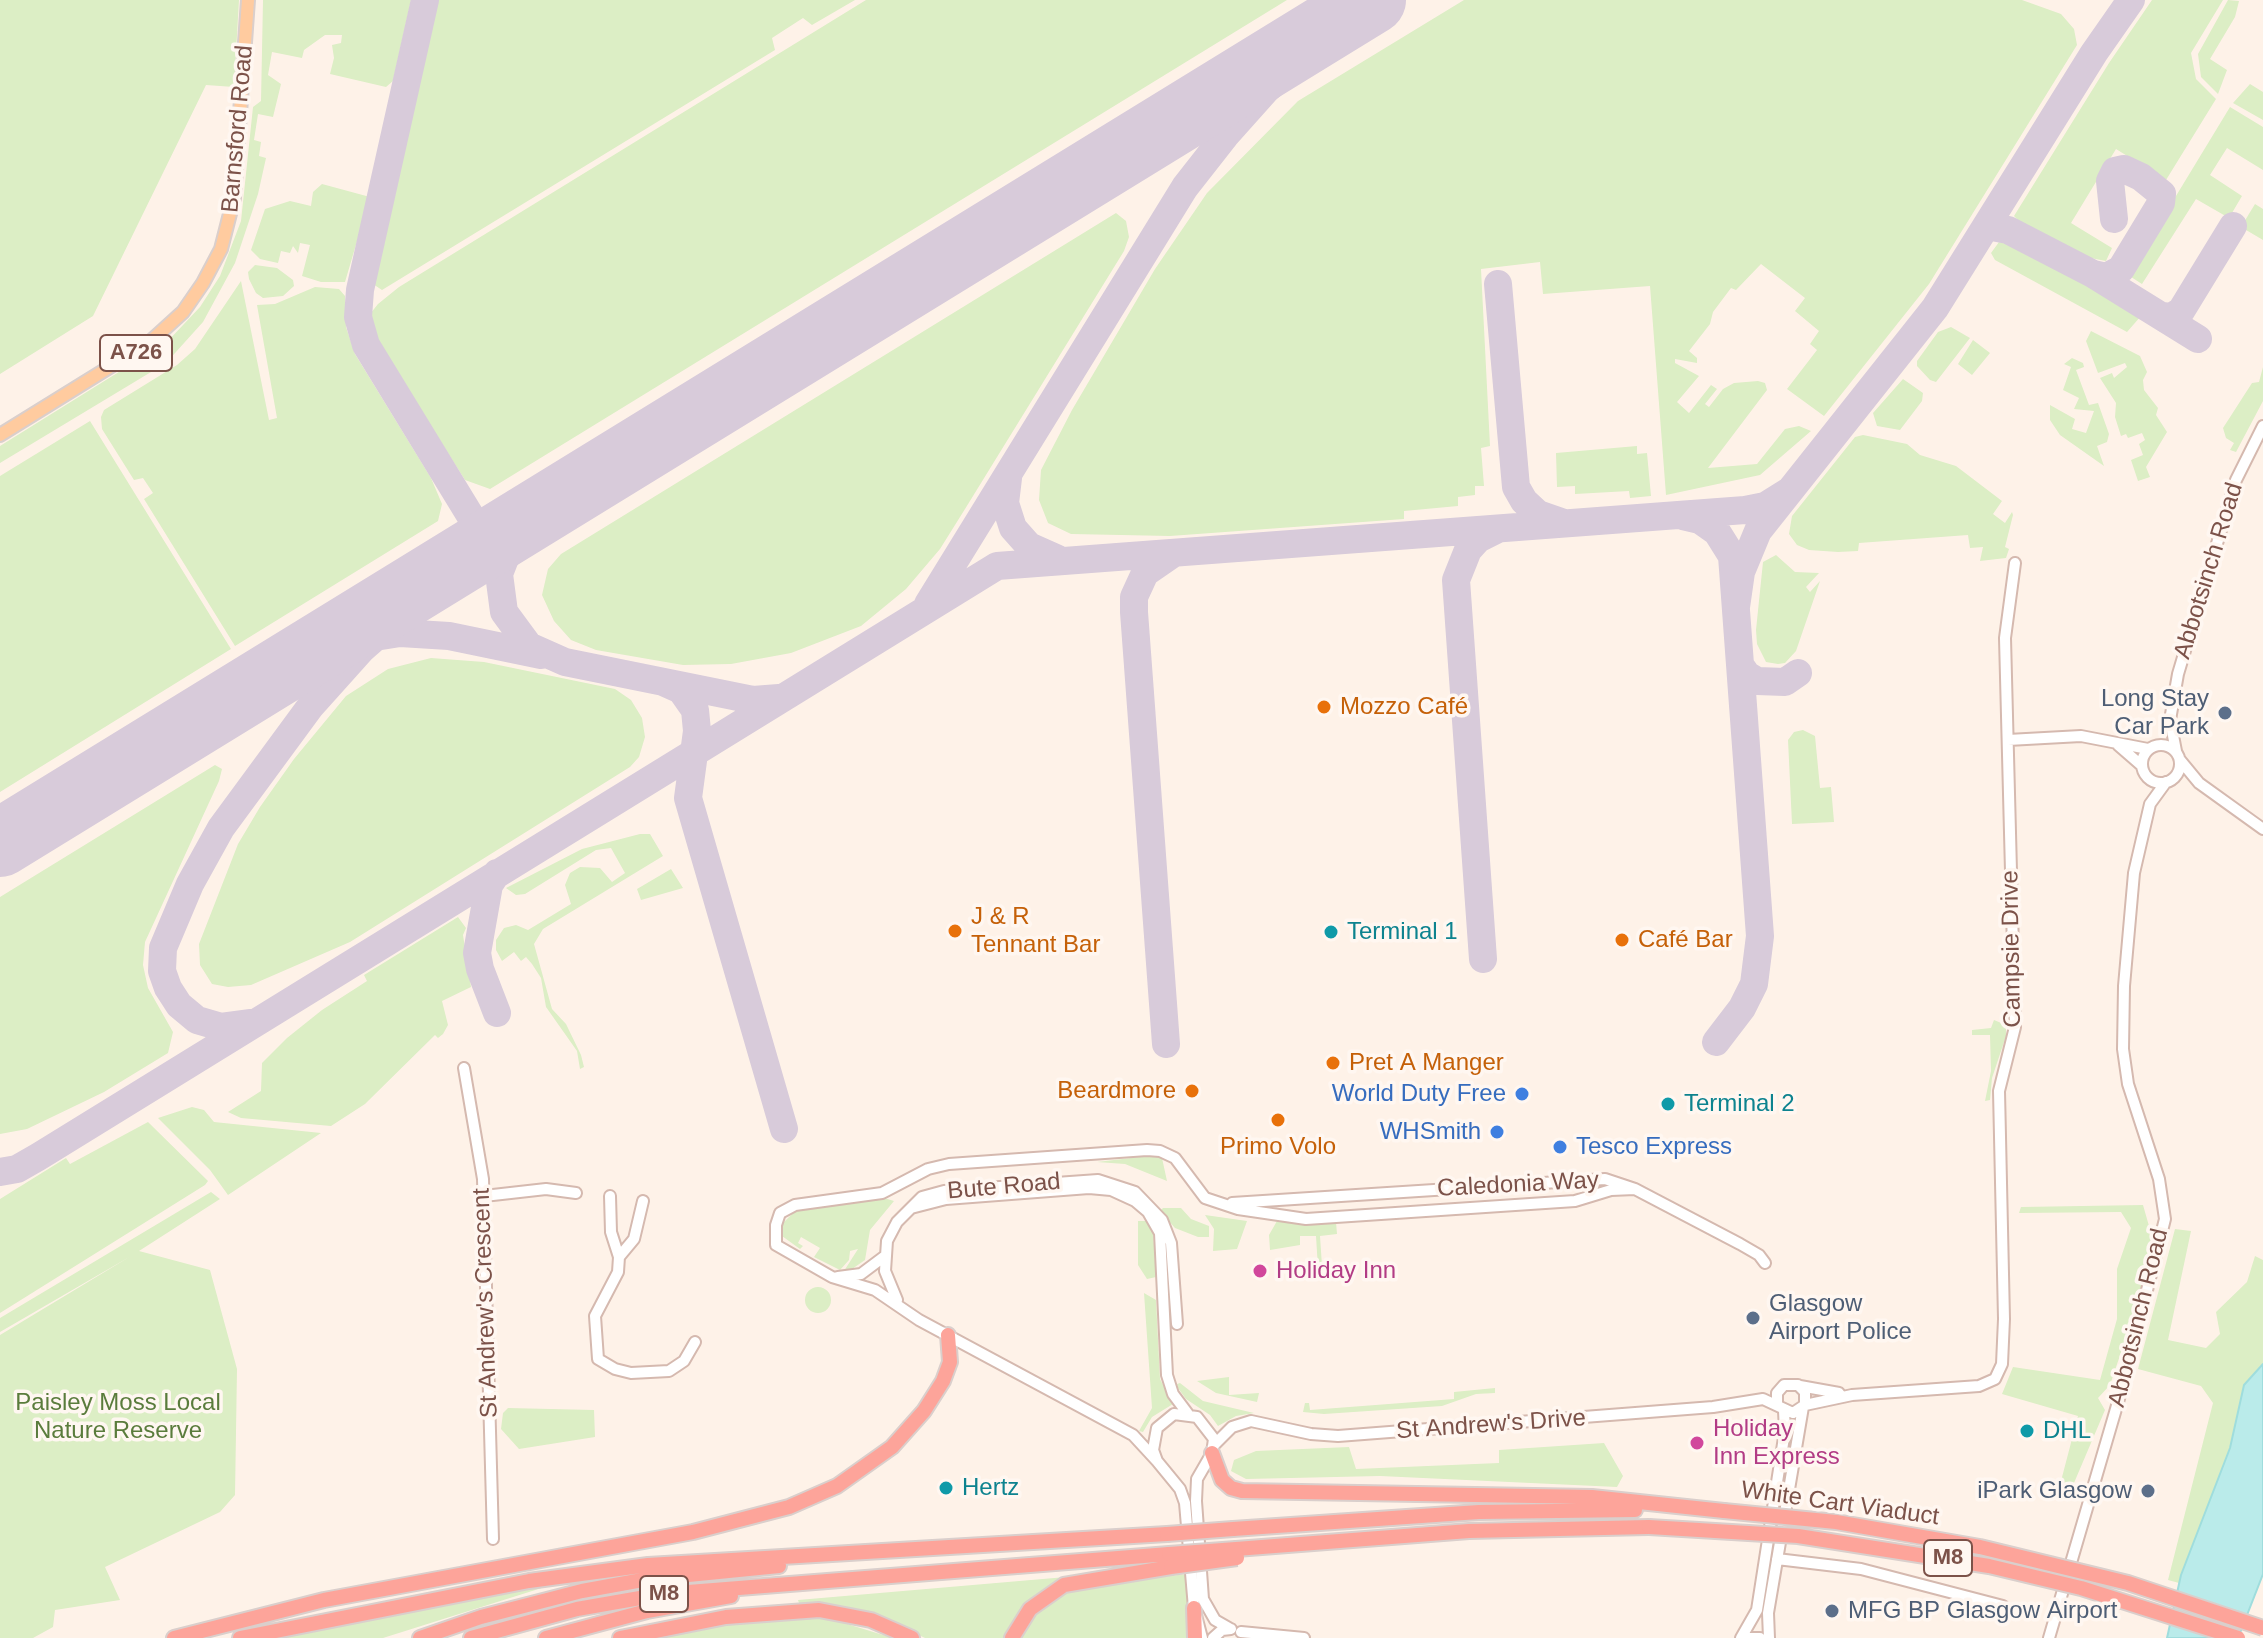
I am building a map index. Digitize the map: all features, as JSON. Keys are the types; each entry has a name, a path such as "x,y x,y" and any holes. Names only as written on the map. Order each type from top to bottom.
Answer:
{"highway":[{"path":"174,1638 288,1607 693,1532 789,1507 837,1486 892,1447 924,1411 943,1381 950,1362 948,1335"},
{"path":"1213,1449 1222,1480 1231,1488 1242,1491 1591,1504"},
{"name":"White Cart Viaduct","path":"1591,1504 1724,1511 1836,1522 1980,1547 2128,1583 2263,1628"},
{"name":"M8","path":"240,1638 529,1581 648,1565 989,1546 1591,1504"},
{"name":"White Cart Viaduct","path":"1170,1561 1385,1536 1593,1526 1764,1533 1912,1551 2069,1585 2238,1638"},
{"name":"M8","path":"420,1638 524,1605 648,1579 989,1546"},
{"path":"1012,1638 1030,1609 1064,1585 1170,1561"},
{"name":"M8","path":"471,1638 618,1600 693,1590 1170,1561"},
{"name":"M8","path":"546,1638 695,1601 862,1578"},
{"path":"1194,1608 1195,1638"},
{"path":"620,1638 726,1617 819,1610 871,1620 912,1638"}],"main road":[{"name":"Barnsford Road","path":"0,435 150,342 183,312 203,283 221,249 234,198 248,0"}],"street":[{"name":"Abbotsinch Road","path":"2178,756 2170,720 2178,674 2236,480 2263,426"},
{"name":"Campsie Drive","path":"1804,1406 1852,1395 1979,1386 1995,1379 2002,1364 1999,1091 2015,1027 2005,638 2015,563"},
{"name":"Abbotsinch Road","path":"2151,747 2170,720"},
{"path":"2008,740 2081,736 2151,747 2166,745 2199,783 2263,829"},
{"path":"2116,743 2141,765 2148,778 2199,783"},
{"path":"2141,765 2151,747"},
{"path":"2168,781 2179,769 2178,756"},
{"name":"Abbotsinch Road","path":"2049,1638 2123,1385 2165,1219 2159,1179 2128,1084 2123,1049 2124,986 2134,873 2150,804 2148,778"},
{"name":"Abbotsinch Road","path":"2150,804 2168,781"},
{"name":"St Andrew's Crescent","path":"464,1068 484,1196 493,1539"},
{"name":"Caledonia Way","path":"832,1277 776,1245 776,1225 780,1213 795,1205 882,1193 928,1169 949,1164 1160,1151 1175,1158 1205,1198 1238,1209 1321,1220 1575,1201 1611,1190 1635,1189"},
{"name":"Caledonia Way","path":"1214,1201 1257,1202 1598,1178 1635,1189"},
{"path":"1103,1185 1135,1192 1162,1220 1171,1243 1177,1324"},
{"path":"1103,1185 1135,1201 1148,1212 1160,1233 1167,1375 1173,1394 1188,1414 1208,1428 1213,1449 1199,1473 1196,1488 1203,1599 1215,1620 1244,1635 1304,1638"},
{"name":"Bute Road","path":"885,1256 891,1232 911,1208 946,1199 1103,1185"},
{"path":"484,1196 546,1189 576,1193"},
{"path":"1635,1189 1740,1244 1759,1255 1765,1263"},
{"path":"610,1196 611,1232 619,1257 615,1283 595,1316 598,1359 615,1369 631,1373 669,1371 684,1361 695,1342"},
{"path":"619,1257 634,1239 643,1201"},
{"path":"832,1277 861,1274 885,1256"},
{"path":"885,1256 888,1283 900,1305"},
{"path":"832,1277 875,1290 948,1335 1133,1435 1180,1489 1185,1503 1194,1608 1202,1638"},
{"path":"1760,1638 1741,1638 1757,1610 1785,1431 1777,1393 1784,1385 1798,1385 1805,1392 1804,1406 1768,1613 1769,1638"},
{"name":"Campsie Drive","path":"1798,1385 1852,1395"},
{"name":"St Andrew's Drive","path":"1213,1449 1232,1427 1251,1421 1311,1434 1338,1436 1668,1411 1763,1399 1780,1407"},
{"path":"1780,1407 1793,1413 1804,1406"},
{"path":"1157,1461 1153,1440 1159,1424 1174,1414 1188,1414"},
{"path":"1777,1559 1861,1569 2003,1606"},
{"path":"1213,1638 1229,1628"}],"green space":[{"path":"0,0 239,0 234,87 206,85 93,316 0,374"},
{"path":"263,0 411,0 393,81 386,87 330,74 334,58 332,45 341,43 342,35 325,35 304,50 302,58 272,52 268,75 281,84 273,117 258,114 254,140 261,142 259,156 266,158 258,194 235,263 203,322 166,363 0,463 0,446 167,342 200,307 220,276 241,221 253,107 261,101"},
{"path":"436,0 855,0 812,25 803,18 772,38 775,50 382,290 373,284"},
{"path":"866,0 1287,0 490,489 465,480 377,341 370,314 378,304 399,287"},
{"path":"1464,0 2022,0 2061,14 2074,29 2077,45 1929,284 1824,416 1787,389 1817,350 1810,344 1819,331 1795,311 1805,298 1761,264 1736,290 1731,288 1713,312 1710,324 1689,351 1697,358 1697,363 1675,359 1675,363 1699,376 1677,402 1689,413 1711,385 1717,389 1705,404 1709,407 1723,389 1734,383 1765,383 1767,390 1708,468 1757,464 1785,429 1799,426 1811,431 1760,475 1666,495 1650,286 1543,294 1540,262 1481,269 1490,446 1481,448 1484,486 1475,486 1475,495 1458,497 1458,506 1404,511 1404,519 1170,536 1071,534 1048,523 1039,500 1041,470 1072,410 1155,269 1207,193 1298,101"},
{"path":"2152,0 2223,0 2191,53 2196,79 2216,99 2166,180 2116,149 2071,223 2112,248 2106,261 2080,256 2029,232 2014,216"},
{"path":"2228,0 2239,1 2235,17 2210,59 2227,70 2218,94 2201,77 2198,54"},
{"path":"2250,84 2263,92 2263,120 2233,103"},
{"path":"2230,107 2263,127 2263,170 2227,148 2210,175 2242,196 2229,218 2196,199 2142,284 2128,275"},
{"path":"322,184 370,197 345,282 321,282 302,276 310,245 300,243 298,253 293,246 290,253 281,251 278,263 260,259 251,250 265,209 290,201 311,206 313,192"},
{"path":"2255,204 2263,209 2263,240 2241,227"},
{"path":"1116,213 1126,221 1129,237 1124,251 965,509 940,549 906,589 861,626 791,653 731,664 683,665 596,650 571,640 554,621 542,595 548,569 561,554"},
{"path":"1999,242 2024,248 2140,310 2141,316 2127,332 1995,260 1991,253"},
{"path":"255,265 277,268 293,280 294,286 283,296 263,298 256,293 249,279 248,272"},
{"path":"241,281 269,420 277,418 257,305 275,304 315,287 339,289 345,296 346,327 355,354 431,478 442,504 438,521 235,646 144,499 153,493 143,478 134,480 102,429 101,417 104,410 177,365 195,349"},
{"path":"1951,327 1970,338 1936,382 1930,380 1917,366 1917,361 1938,332"},
{"path":"2091,331 2140,356 2147,372 2143,380 2144,390 2158,408 2156,415 2167,432 2146,467 2150,477 2138,481 2131,460 2143,455 2139,444 2145,440 2142,433 2128,438 2126,434 2121,436 2115,417 2116,403 2100,378 2112,373 2114,378 2127,367 2125,363 2098,373 2086,341"},
{"path":"1973,340 1990,353 1972,375 1958,364"},
{"path":"2072,358 2083,363 2084,367 2076,370 2089,405 2098,403 2109,434 2107,442 2097,446 2104,466 2060,435 2050,420 2050,405 2075,419 2072,429 2086,433 2094,411 2074,409 2079,398 2063,390 2071,367 2064,364"},
{"path":"2263,367 2263,401 2236,452 2230,450 2234,443 2226,438 2223,428 2252,383 2259,382"},
{"path":"1903,379 1923,393 1922,401 1900,430 1877,426 1873,413"},
{"path":"90,421 231,649 0,792 0,476"},
{"path":"1863,435 1907,444 1920,455 1956,466 2002,501 1993,514 2005,523 2012,512 2013,515 2005,547 2009,549 2006,558 1980,561 1983,547 1970,548 1968,535 1859,543 1858,551 1809,550 1797,545 1789,534 1792,516 1855,437"},
{"path":"1637,446 1637,454 1647,453 1651,496 1630,498 1629,491 1575,494 1575,486 1557,487 1556,453"},
{"path":"1776,555 1795,572 1819,573 1806,587 1810,592 1820,581 1796,651 1785,663 1778,664 1766,662 1757,644 1756,630 1763,562"},
{"path":"431,658 484,662 615,689 631,700 642,718 645,737 639,757 630,767 350,942 251,985 228,987 212,984 200,965 199,944 238,844 260,807 294,759 346,696 388,669"},
{"path":"1803,730 1815,736 1820,788 1831,787 1834,822 1792,824 1788,740 1794,732"},
{"path":"215,765 222,769 219,781 145,942 143,965 148,988 173,1032 168,1053 104,1092 27,1129 0,1134 0,897"},
{"path":"650,834 663,856 543,929 534,944 552,1009 566,1024 581,1055 584,1067 580,1069 577,1051 546,1007 541,978 532,964 526,957 521,961 514,952 502,961 496,950 496,940 504,928 516,925 528,930 571,904 565,885 570,873 580,867 600,868 612,882 625,873 611,848 596,850 525,894 516,895 506,888 582,849"},
{"path":"671,869 683,888 641,900 637,889"},
{"path":"458,917 466,928 463,935 471,987 442,1001 448,1025 443,1034 438,1038 435,1035 365,1104 331,1126 241,1118 228,1112 261,1091 262,1063 287,1038 322,1010 367,981 364,975"},
{"path":"1994,1020 2006,1025 2006,1036 1992,1078 1990,1100 1985,1101 1991,1071 1990,1035 1972,1035 1972,1030 1991,1028"},
{"path":"192,1107 204,1110 214,1122 321,1133 228,1195 210,1170 158,1118"},
{"path":"148,1122 208,1181 205,1185 0,1313 0,1199 66,1158 70,1164"},
{"path":"1148,1156 1162,1158 1167,1181 1125,1164 1097,1162"},
{"name":"Paisley Moss Local Nature Reserve","path":"211,1192 220,1199 139,1251 210,1270 237,1369 235,1495 220,1512 105,1567 120,1600 55,1610 53,1627 33,1638 0,1638 0,1335 131,1256 0,1332 0,1318"},
{"path":"884,1198 894,1201 870,1230 865,1260 852,1269 844,1271 858,1249 850,1251 849,1260 840,1270 814,1257 820,1248 801,1237 798,1243 803,1246 800,1249 782,1236 783,1223 795,1211"},
{"path":"2143,1205 2153,1240 2134,1314 2110,1385 2098,1398 2105,1410 2071,1490 2061,1481 2078,1416 2002,1394 2013,1367 2100,1380 2117,1319 2117,1269 2131,1228 2121,1212 2019,1213 2021,1207"},
{"path":"1163,1208 1181,1208 1191,1219 1209,1226 1209,1237 1198,1237 1175,1228 1160,1211"},
{"path":"1205,1215 1247,1221 1237,1249 1213,1251 1214,1229"},
{"path":"1138,1221 1148,1221 1153,1230 1156,1277 1147,1279 1138,1265"},
{"path":"1277,1221 1336,1222 1337,1234 1320,1236 1322,1266 1318,1268 1316,1236 1300,1236 1300,1245 1270,1250 1269,1235"},
{"path":"2175,1229 2191,1231 2168,1340 2206,1348 2220,1334 2216,1312 2247,1282 2255,1256 2263,1260 2263,1364 2244,1385 2230,1448 2179,1583 2168,1580 2213,1403 2201,1386 2138,1369"},
{"path":"818,1287 827,1291 831,1300 827,1309 818,1313 809,1309 805,1300 809,1291"},
{"path":"1144,1293 1156,1300 1160,1379 1173,1404 1152,1417 1143,1432 1139,1431 1152,1408"},
{"path":"1229,1377 1229,1395 1259,1393 1257,1402 1216,1393 1197,1381"},
{"path":"1180,1383 1203,1401 1254,1413 1236,1416 1218,1426 1210,1415 1186,1399 1178,1388 1177,1384"},
{"path":"1495,1388 1495,1393 1476,1394 1442,1406 1324,1414 1303,1412 1305,1403 1309,1403 1310,1410 1454,1399 1454,1392"},
{"path":"508,1408 594,1410 595,1437 519,1449 501,1429 503,1413"},
{"path":"1604,1443 1623,1476 1617,1487 1380,1476 1246,1479 1231,1471 1234,1460 1256,1451 1349,1447 1356,1469 1499,1463 1499,1450"},
{"path":"1186,1574 1191,1638 1018,1638 1035,1613 1073,1588"},
{"path":"1066,1577 1029,1601 1004,1638 925,1638 873,1613 843,1606 799,1603 798,1600"},
{"path":"548,1586 383,1638 274,1638 323,1627"},
{"path":"821,1616 893,1638 653,1638 770,1618"}],"water":[{"path":"2263,1364 2263,1574 2238,1638 2167,1638 2181,1575 2230,1448 2244,1385"}],"taxiway":[{"path":"425,0 360,290 358,317 366,345 487,543"},
{"path":"928,604 1185,187 1267,89 1372,0"},
{"path":"1736,607 1741,572 1758,531 1935,308 2094,53 2131,0"},
{"path":"2093,274 2106,277 2121,269 2161,203 2162,194 2141,177 2124,169 2115,171 2110,181 2114,219"},
{"path":"2162,316 2171,317 2181,311 2233,226"},
{"path":"1984,230 1992,227 2008,230 2093,274 2198,339"},
{"path":"1498,284 1516,487 1524,501 1538,514 1561,522"},
{"path":"1008,478 1005,503 1013,528 1029,546 1056,558"},
{"path":"0,1172 17,1169 38,1157 997,566 1745,510 1765,506 1789,491"},
{"path":"536,514 513,538 499,574 504,612 529,646 565,662 753,700 779,698"},
{"path":"1683,516 1700,520 1717,532 1732,556 1760,936 1754,984 1742,1008 1716,1042"},
{"path":"1483,959 1456,580 1468,550 1478,539 1498,529"},
{"path":"251,1023 221,1027 197,1020 179,1005 168,988 162,971 163,948 190,884 221,828 310,707 362,649 471,553"},
{"path":"1166,1044 1134,597 1145,573 1174,553"},
{"path":"299,659 350,641 400,633 449,636 541,655"},
{"path":"1740,665 1747,675 1757,681 1785,682 1798,673"},
{"path":"663,682 681,690 695,710 697,731 688,798 784,1129"},
{"path":"497,873 489,885 477,953 497,1013"}],"runway":[{"path":"0,843 1372,0"}],"place":[{"name":"Mozzo Café","path":"1324,707"},
{"name":"Long Stay Car Park","path":"2225,713"},
{"name":"J & R Tennant Bar","path":"955,931"},
{"name":"Terminal 1","path":"1331,932"},
{"name":"Café Bar","path":"1622,940"},
{"name":"Pret A Manger","path":"1333,1063"},
{"name":"Beardmore","path":"1192,1091"},
{"name":"World Duty Free","path":"1522,1094"},
{"name":"Terminal 2","path":"1668,1104"},
{"name":"Primo Volo","path":"1278,1120"},
{"name":"WHSmith","path":"1497,1132"},
{"name":"Tesco Express","path":"1560,1147"},
{"name":"Holiday Inn","path":"1260,1271"},
{"name":"Glasgow Airport Police","path":"1753,1318"},
{"name":"DHL","path":"2027,1431"},
{"name":"Holiday Inn Express","path":"1697,1443"},
{"name":"Hertz","path":"946,1488"},
{"name":"iPark Glasgow","path":"2148,1491"},
{"name":"MFG BP Glasgow Airport","path":"1832,1611"}]}
